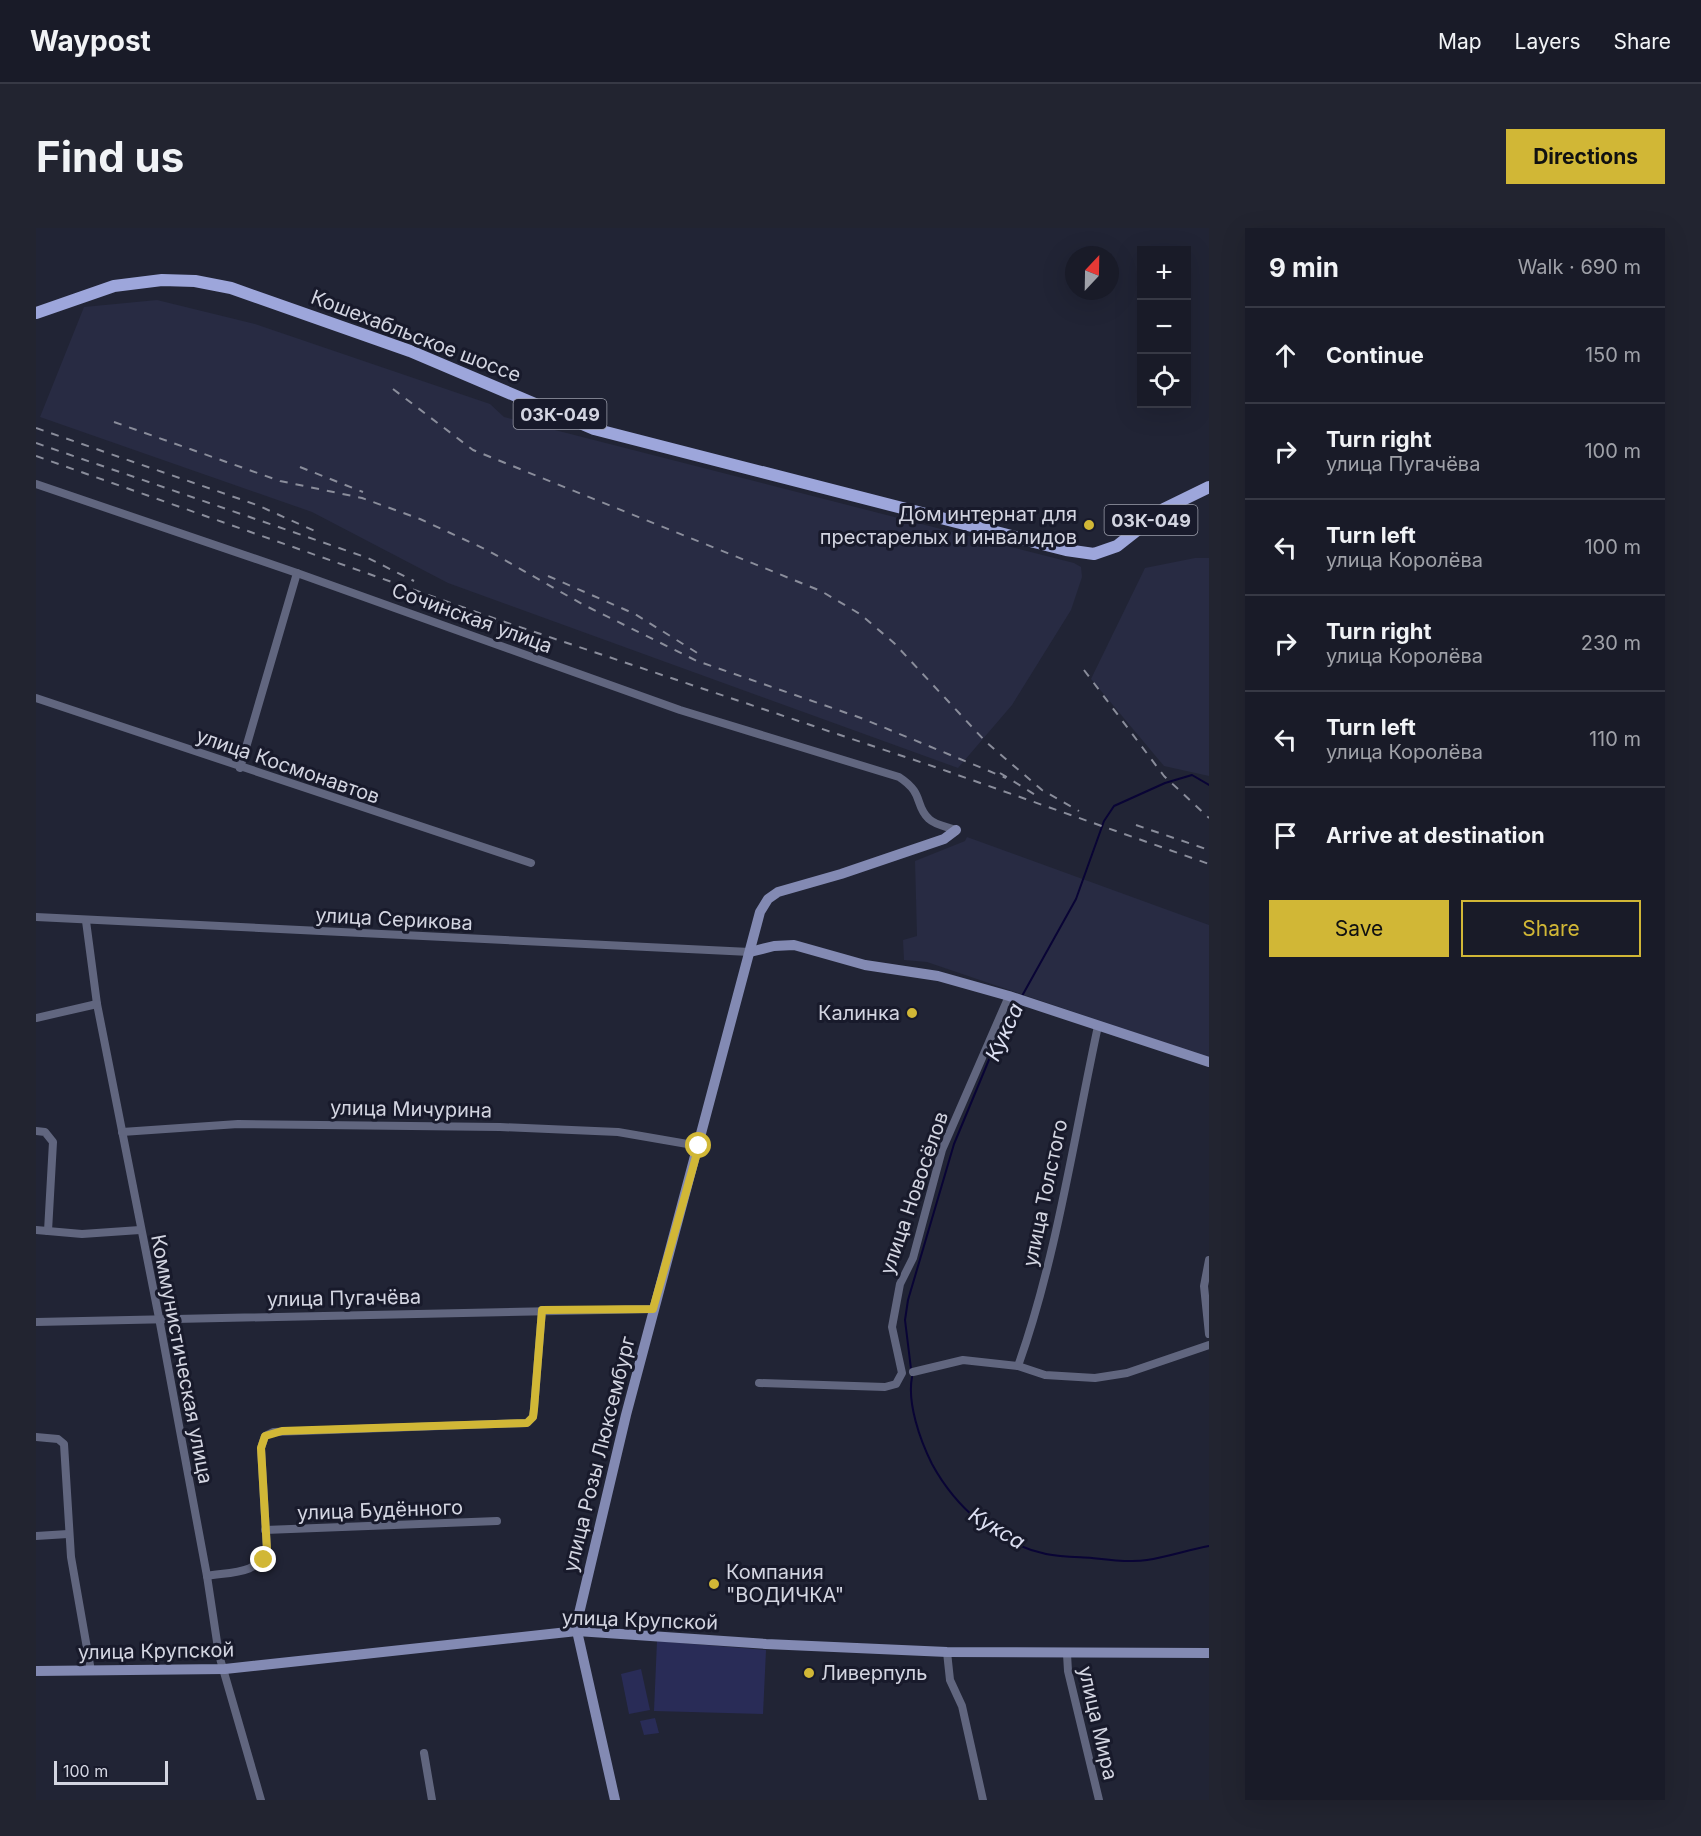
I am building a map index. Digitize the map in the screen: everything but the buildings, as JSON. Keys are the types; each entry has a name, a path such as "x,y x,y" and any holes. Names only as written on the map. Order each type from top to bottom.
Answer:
{"main road":[{"name":"Кошехабльское шоссе","path":"36,313 114,286 153,281 195,281 231,288 410,351 594,429 1066,550 1094,554 1117,546 1164,509 1209,487"}],"street":[{"name":"Сочинская улица","path":"36,484 297,573 681,710 899,777 911,785 918,794 922,809 930,820 956,830"},
{"path":"240,768 297,573"},
{"name":"улица Космонавтов","path":"36,698 240,768 531,863"},
{"name":"улица Розы Люксембург","path":"615,1800 577,1631 626,1415 760,912 768,898 778,892 841,874 944,839 956,830"},
{"name":"улица Серикова","path":"36,917 750,952"},
{"name":"Коммунистическая улица","path":"86,921 97,1004 159,1318 207,1576 219,1655 225,1669 261,1800"},
{"path":"750,952 774,946 794,945 865,965 938,976 1016,998 1209,1062"},
{"name":"улица Новосёлов","path":"759,1383 885,1386 896,1384 902,1373 892,1327 900,1284 913,1258 942,1150 1016,998"},
{"path":"36,1018 97,1004"},
{"name":"улица Толстого","path":"1018,1366 1031,1329 1047,1266 1098,1026"},
{"name":"улица Мичурина","path":"122,1132 238,1124 500,1127 618,1132 699,1146"},
{"path":"36,1131 45,1132 53,1142 48,1231"},
{"path":"36,1230 82,1234 140,1230"},
{"path":"1209,1260 1204,1286 1209,1334"},
{"name":"улица Пугачёва","path":"36,1322 653,1309"},
{"path":"207,1576 257,1567 264,1560 267,1550 261,1448 265,1436 273,1432 527,1423 533,1417 542,1310"},
{"path":"913,1372 963,1360 1018,1366 1045,1375 1095,1378 1127,1373 1209,1345"},
{"path":"36,1437 58,1439 64,1444 68,1534 91,1671"},
{"name":"улица Будённого","path":"266,1530 496,1521"},
{"path":"36,1536 68,1534"},
{"name":"улица Крупской","path":"36,1671 225,1669 577,1631 766,1644 947,1652 1209,1653"},
{"path":"947,1652 951,1680 962,1706 983,1800"},
{"name":"улица Мира","path":"1067,1654 1068,1671 1099,1800"},
{"path":"424,1753 432,1800"}],"shaded area":[{"path":"157,300 255,324 490,404 504,417 1074,563 1081,567 1082,577 1071,610 1012,705 958,768 448,583 312,512 40,417 84,307"},
{"path":"1195,558 1209,558 1209,776 1164,766 1091,679 1145,568"},
{"path":"967,837 1209,925 1209,1058 927,962 904,960 903,940 917,936 915,861 965,841"},
{"path":"657,1641 766,1650 763,1714 654,1711"},
{"path":"641,1669 650,1710 629,1714 621,1674"},
{"path":"655,1718 659,1733 644,1735 640,1721"}],"waterway":[{"name":"Кукса","path":"1022,996 1076,899 1104,821 1114,806 1165,783 1192,775 1209,785"},
{"name":"Кукса","path":"911,1369 905,1320 908,1300 954,1144 993,1050 1016,1003"},
{"name":"Кукса","path":"912,1377 913,1410 923,1444 932,1464 965,1509 994,1532 1028,1549 1046,1554 1120,1561 1147,1560 1209,1546"}],"railway":[{"path":"393,389 473,450 821,591 860,614 894,643 986,742 1042,790 1079,811"},
{"path":"114,422 280,481 362,498 420,519 487,550 582,604 697,661 861,718 1006,778"},
{"path":"36,428 257,505 317,532"},
{"path":"36,443 368,558 414,581"},
{"path":"36,456 499,620 938,768 1209,864"},
{"path":"300,467 363,492"},
{"path":"548,576 635,614 699,654"},
{"path":"1084,670 1164,776 1209,818"},
{"path":"1000,773 1037,796"},
{"path":"1136,825 1209,850"}],"place":[{"name":"Дом интернат для престарелых и инвалидов","path":"1089,525"},
{"name":"Калинка","path":"912,1013"},
{"name":"Компания \"ВОДИЧКА\"","path":"714,1584"},
{"name":"Ливерпуль","path":"809,1673"}],"route":[{"path":"264,1560 267,1550 261,1448 265,1436 282,1431 527,1423 533,1417 542,1310 653,1309 699,1146"}]}
